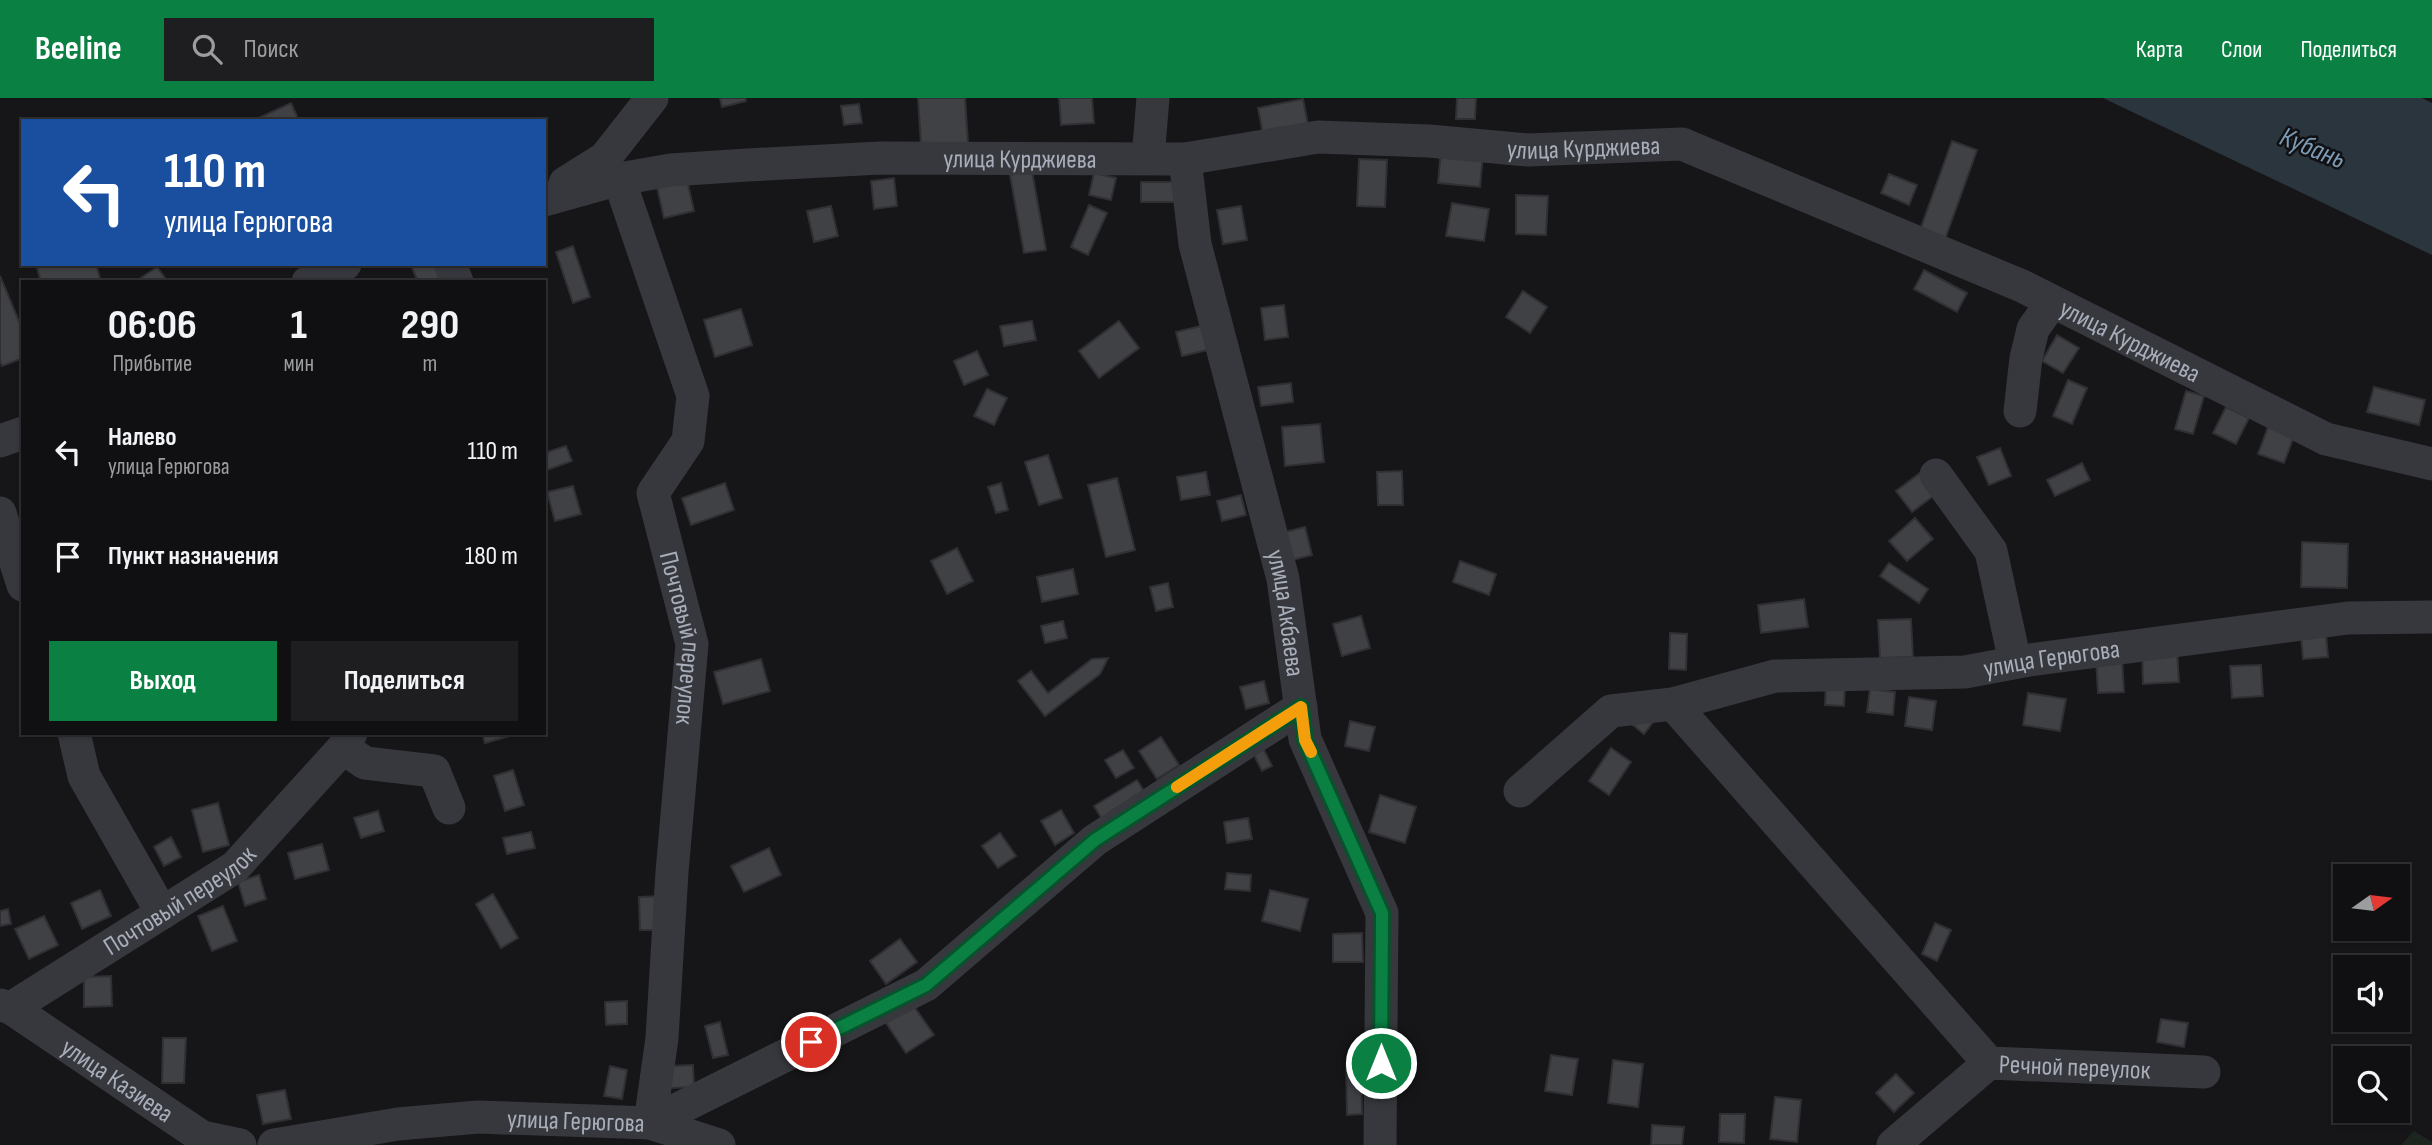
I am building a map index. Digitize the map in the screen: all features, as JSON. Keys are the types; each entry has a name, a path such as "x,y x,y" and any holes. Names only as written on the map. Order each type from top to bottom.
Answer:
{"street":[{"path":"1148,158 1153,98"},
{"path":"546,197 606,158 646,107"},
{"name":"улица Курджиева","path":"646,107 638,147 651,171 880,159 1185,159 1318,137 1429,141 1528,150 1682,144 2022,286 2326,439 2432,464"},
{"name":"улица Акбаева","path":"1185,159 1195,244 1283,579 1305,740 1382,913 1380,1145"},
{"name":"улица Курджиева","path":"546,197 619,179 671,170"},
{"name":"Почтовый переулок","path":"619,179 693,396 688,441 653,493 692,644 672,872 662,1038 650,1123"},
{"path":"312,280 341,266"},
{"path":"2020,411 2026,358 2033,329 2052,302"},
{"path":"0,441 21,434"},
{"path":"1936,474 1991,551 2015,662"},
{"path":"0,513 21,579"},
{"name":"улица Герюгова","path":"1520,791 1611,711 1673,704 1775,676 1965,672 2015,662 2348,618 2432,617"},
{"path":"1673,704 1989,1063"},
{"name":"улица Герюгова","path":"274,1145 398,1124 478,1117 650,1123 926,985 1095,840 1301,707"},
{"path":"75,735 85,776 162,913"},
{"path":"347,741 365,763 434,771 449,808"},
{"name":"Почтовый переулок","path":"6,1007 235,867 347,741"},
{"name":"улица Казиева","path":"6,1007 202,1137 240,1145"},
{"name":"Речной переулок","path":"1893,1145 1989,1063 2204,1072"},
{"path":"650,1123 719,1145"}],"shaded area":[{"path":"2414,1131 2432,1142 2432,1145 2401,1145"}],"water":[{"name":"Кубань","path":"2103,98 2422,98 2432,103 2432,255"}],"building":[{"path":"720,98 745,98 746,101 722,107"},
{"path":"918,98 965,98 968,143 921,145"},
{"path":"1059,98 1092,98 1094,123 1061,125"},
{"path":"1457,98 1476,98 1475,119 1456,119"},
{"path":"1303,99 1308,125 1263,134 1258,108"},
{"path":"291,103 298,119 256,119"},
{"path":"859,104 862,123 844,125 841,106"},
{"path":"1952,141 1977,150 1944,242 1919,233"},
{"path":"1441,150 1483,154 1480,187 1438,183"},
{"path":"1359,159 1387,160 1385,207 1357,206"},
{"path":"1032,171 1046,250 1024,253 1010,175"},
{"path":"1094,173 1116,178 1111,200 1089,195"},
{"path":"1889,174 1917,185 1909,205 1881,193"},
{"path":"894,178 897,206 874,209 871,181"},
{"path":"687,180 694,211 664,218 657,187"},
{"path":"1141,182 1177,182 1177,202 1141,202"},
{"path":"1516,195 1548,196 1546,235 1516,234"},
{"path":"1452,203 1489,209 1484,241 1446,236"},
{"path":"1089,205 1107,213 1088,255 1071,247"},
{"path":"831,206 838,236 814,242 807,211"},
{"path":"1241,206 1247,240 1223,244 1217,210"},
{"path":"573,246 590,297 573,303 556,252"},
{"path":"37,266 97,266 100,280 40,280"},
{"path":"411,266 439,266 445,280 417,280"},
{"path":"157,267 167,280 138,280"},
{"path":"1924,270 1967,293 1957,312 1914,289"},
{"path":"0,276 21,326 21,359 2,366"},
{"path":"1523,291 1547,307 1530,333 1506,317"},
{"path":"1284,305 1288,337 1265,340 1261,308"},
{"path":"741,309 752,345 715,357 704,320"},
{"path":"1032,321 1036,340 1004,346 1000,326"},
{"path":"1119,321 1139,348 1099,378 1079,351"},
{"path":"1205,325 1212,349 1182,356 1176,332"},
{"path":"2057,335 2079,348 2063,373 2042,361"},
{"path":"977,351 988,375 964,385 954,361"},
{"path":"2068,380 2087,388 2072,424 2053,416"},
{"path":"1291,383 1293,402 1261,406 1258,387"},
{"path":"2374,387 2425,400 2419,425 2367,412"},
{"path":"987,389 1007,398 994,425 974,416"},
{"path":"2186,391 2204,396 2193,434 2175,429"},
{"path":"2226,407 2249,418 2236,444 2213,433"},
{"path":"1320,424 1324,462 1285,466 1282,427"},
{"path":"2268,427 2294,436 2284,463 2258,454"},
{"path":"566,446 572,461 546,470 546,452"},
{"path":"2000,448 2011,476 1989,485 1977,457"},
{"path":"1048,455 1062,498 1039,505 1025,462"},
{"path":"2082,463 2090,480 2055,496 2047,480"},
{"path":"1402,471 1403,505 1378,505 1377,472"},
{"path":"1206,472 1210,495 1181,500 1177,477"},
{"path":"1920,473 1936,494 1912,512 1896,491"},
{"path":"1117,478 1135,550 1106,557 1088,485"},
{"path":"725,483 734,510 691,525 682,498"},
{"path":"1001,483 1008,510 996,513 988,487"},
{"path":"573,486 581,514 555,521 547,492"},
{"path":"1241,495 1246,515 1222,521 1217,501"},
{"path":"1915,518 1933,539 1907,561 1889,541"},
{"path":"1305,527 1312,555 1280,563 1273,535"},
{"path":"2302,542 2348,544 2347,588 2301,587"},
{"path":"957,548 973,581 947,594 931,561"},
{"path":"1460,561 1496,574 1489,595 1453,582"},
{"path":"1889,563 1928,589 1919,603 1880,576"},
{"path":"1073,569 1078,594 1042,602 1037,577"},
{"path":"1168,583 1173,607 1156,611 1150,587"},
{"path":"1804,599 1808,627 1761,633 1758,605"},
{"path":"1361,616 1370,648 1342,656 1333,624"},
{"path":"1911,619 1913,657 1880,658 1878,620"},
{"path":"1063,621 1067,638 1045,643 1041,626"},
{"path":"1670,633 1687,634 1686,670 1669,669"},
{"path":"2326,635 2328,657 2303,659 2301,636"},
{"path":"2177,648 2179,682 2143,684 2142,649"},
{"path":"1108,658 1100,674 1045,716 1018,681 1031,671 1048,693 1092,659"},
{"path":"761,659 770,691 723,704 714,672"},
{"path":"2122,659 2124,692 2098,693 2096,660"},
{"path":"2261,665 2263,696 2232,698 2230,666"},
{"path":"1264,681 1269,703 1246,709 1240,687"},
{"path":"1826,685 1845,687 1844,706 1825,705"},
{"path":"1870,689 1895,692 1893,715 1867,712"},
{"path":"2028,693 2066,699 2060,731 2023,725"},
{"path":"1909,697 1936,701 1932,730 1905,726"},
{"path":"1350,721 1375,727 1369,751 1345,746"},
{"path":"1654,721 1644,734 1629,722"},
{"path":"483,735 513,735 485,743"},
{"path":"1161,737 1179,765 1157,779 1139,751"},
{"path":"1263,748 1272,766 1262,771 1253,753"},
{"path":"1611,748 1631,762 1609,795 1589,781"},
{"path":"1123,750 1134,768 1116,778 1105,760"},
{"path":"513,770 524,805 505,811 494,776"},
{"path":"1137,780 1145,793 1102,819 1094,806"},
{"path":"1380,795 1416,807 1405,843 1369,832"},
{"path":"218,803 229,845 203,852 192,810"},
{"path":"1061,810 1074,833 1055,845 1041,821"},
{"path":"378,811 384,831 361,838 354,818"},
{"path":"1248,818 1252,839 1227,843 1224,822"},
{"path":"531,832 535,848 507,854 503,838"},
{"path":"1000,833 1016,856 998,868 982,846"},
{"path":"171,837 181,857 164,866 154,847"},
{"path":"322,844 329,870 295,879 288,853"},
{"path":"769,848 781,875 744,892 731,866"},
{"path":"1227,873 1251,875 1250,891 1225,889"},
{"path":"259,875 266,899 245,906 238,882"},
{"path":"100,890 111,916 82,929 71,903"},
{"path":"1270,890 1308,899 1300,931 1262,921"},
{"path":"493,894 518,938 501,948 476,904"},
{"path":"661,896 662,930 640,930 639,897"},
{"path":"223,906 237,941 212,951 198,916"},
{"path":"8,909 11,924 0,926 0,911"},
{"path":"44,916 58,945 29,959 15,929"},
{"path":"1935,923 1951,930 1937,961 1922,954"},
{"path":"1362,933 1363,962 1333,962 1333,934"},
{"path":"900,939 917,962 886,984 870,961"},
{"path":"111,976 112,1006 84,1007 84,977"},
{"path":"627,1001 627,1024 606,1025 605,1002"},
{"path":"913,1005 934,1035 906,1053 886,1023"},
{"path":"2161,1019 2188,1023 2184,1047 2157,1042"},
{"path":"720,1022 728,1055 713,1058 705,1026"},
{"path":"163,1038 186,1038 184,1083 162,1083"},
{"path":"1551,1055 1578,1059 1572,1095 1545,1091"},
{"path":"1613,1060 1643,1064 1638,1107 1608,1103"},
{"path":"693,1065 694,1087 670,1088 669,1066"},
{"path":"1361,1065 1362,1114 1347,1115 1346,1066"},
{"path":"610,1066 627,1070 622,1099 604,1096"},
{"path":"1896,1074 1914,1093 1894,1112 1876,1093"},
{"path":"285,1090 291,1119 263,1124 257,1095"},
{"path":"1775,1097 1801,1100 1797,1142 1770,1139"},
{"path":"1720,1114 1745,1114 1744,1143 1719,1142"},
{"path":"1652,1125 1684,1127 1682,1145 1651,1145"}],"slow traffic":[{"path":"1177,787 1301,707 1305,740 1311,752"}],"route":[{"path":"811,1042 926,985 1095,840 1301,707 1305,740 1382,913 1381,1063"}]}
